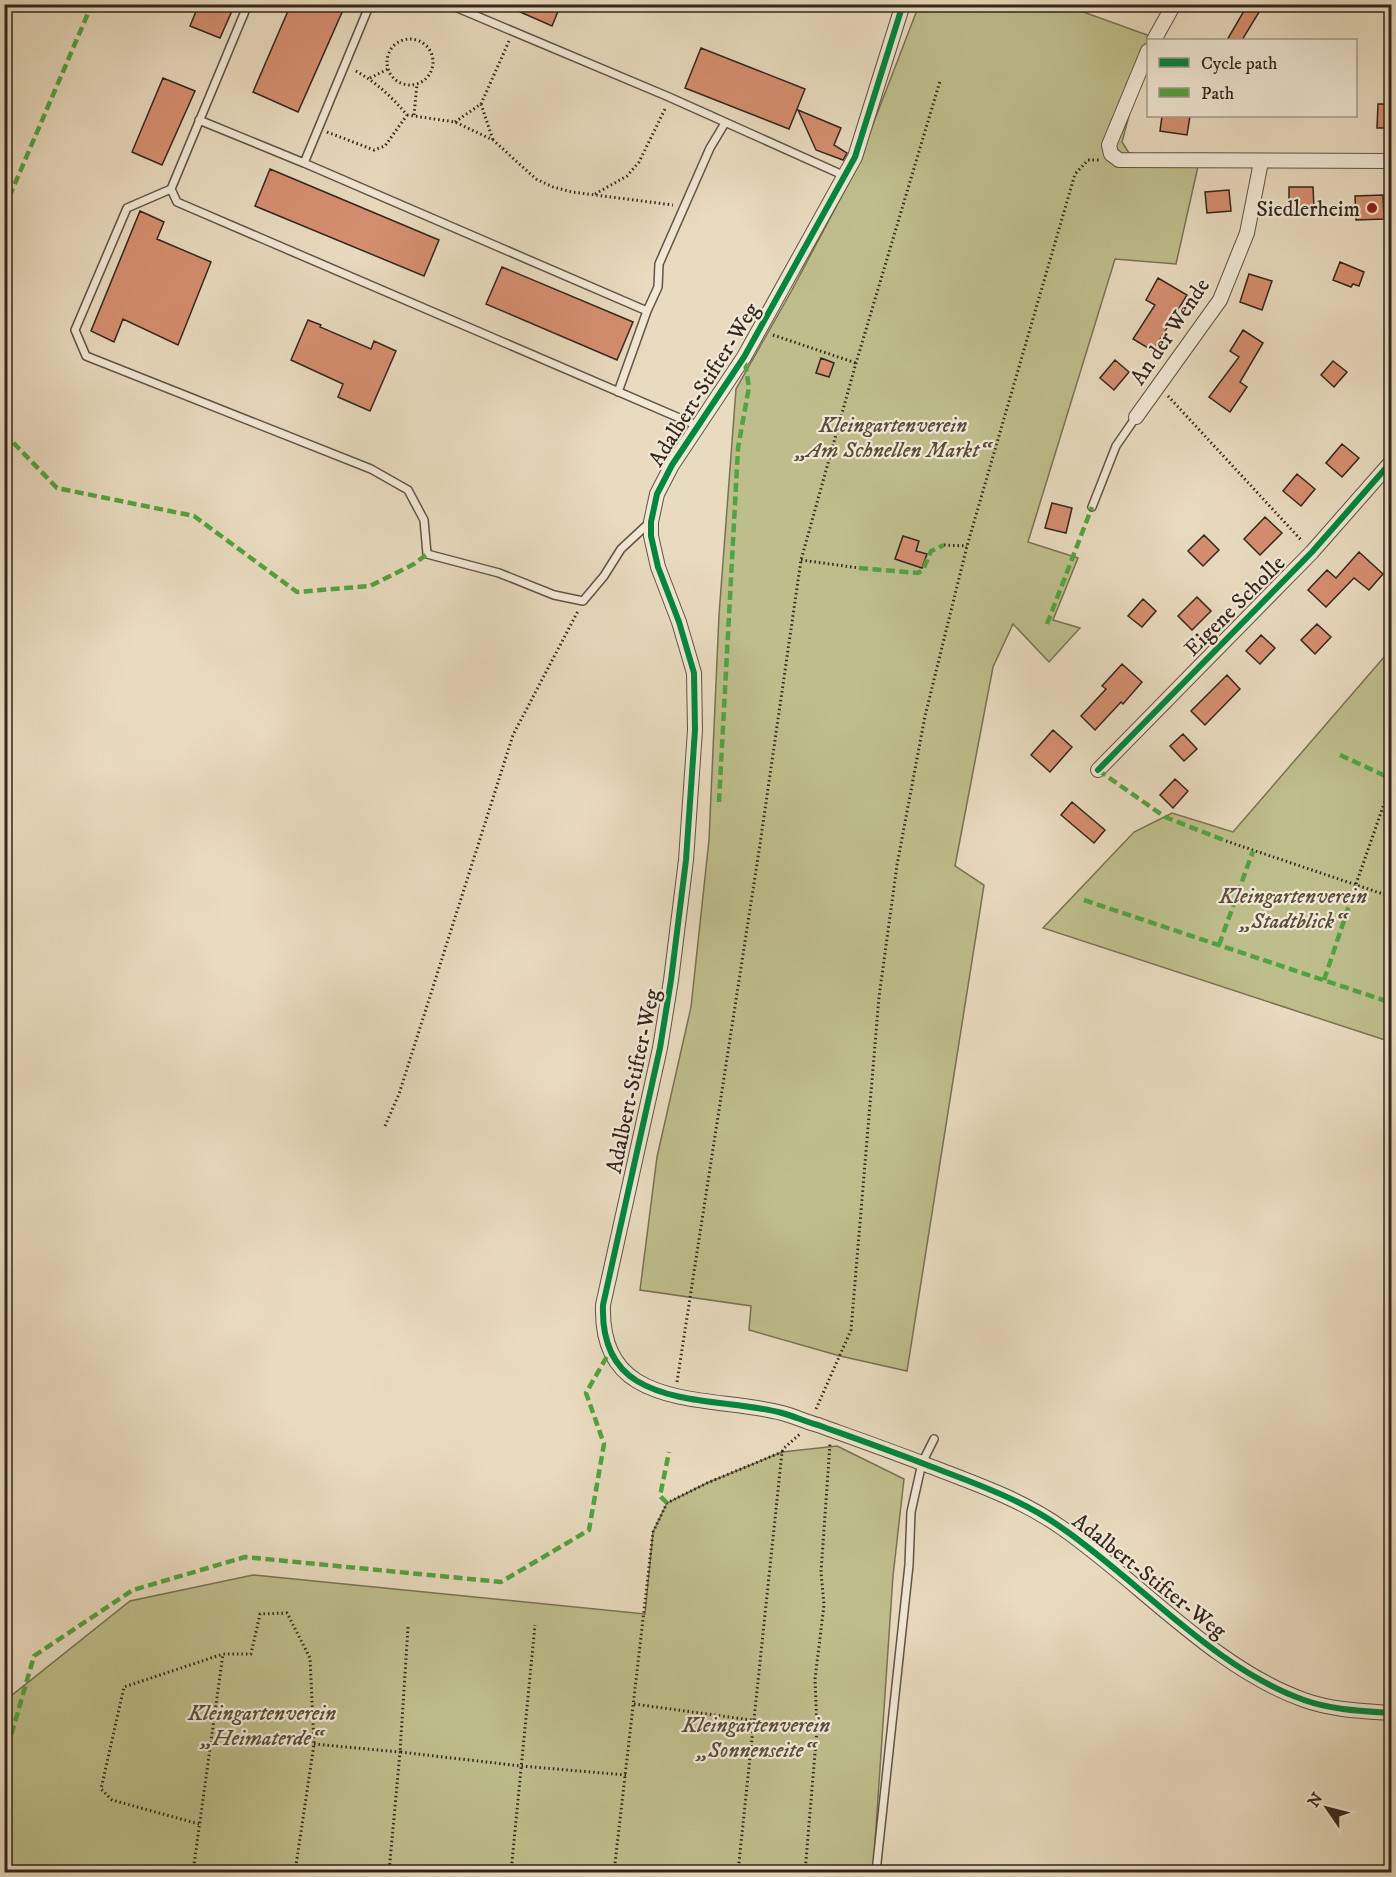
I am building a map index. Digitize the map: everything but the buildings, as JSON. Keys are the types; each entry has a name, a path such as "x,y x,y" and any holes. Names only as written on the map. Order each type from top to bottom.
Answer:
{"street":[{"name":"Adalbert-Stifter-Weg","path":"903,4 855,157 744,357 698,426 657,494 651,522 651,536 658,567 679,622 694,673 695,730 686,860 671,980 660,1048 603,1305 603,1335 621,1367 636,1380 655,1389 675,1395 784,1413 807,1427 831,1430 1009,1496 1059,1526 1093,1550 1228,1660 1274,1688 1305,1701 1339,1709 1392,1713"},
{"path":"1155,39 1173,5"},
{"path":"1147,56 1108,145 1111,154 1119,160 1392,161"},
{"name":"An der Wende","path":"1136,417 1220,300 1247,233 1261,162"},
{"name":"Eigene Scholle","path":"1098,770 1312,552 1392,461"}],"lane":[{"path":"248,4 171,189 127,208 75,330 86,356 371,469 408,490 424,520 427,554 499,573 554,595 584,601 604,576 621,549 651,522"},
{"path":"304,163 370,4"},
{"path":"448,4 669,97 845,176"},
{"path":"199,120 647,311"},
{"path":"618,392 658,287 659,264 710,148 725,123"},
{"path":"171,189 177,202 698,426"},
{"path":"1092,507 1116,446 1136,417"},
{"path":"876,1872 909,1565 910,1512 922,1463 934,1439"}],"path":[{"path":"455,122 482,104 514,32"},
{"path":"405,40 420,42 426,47 432,60 429,75 417,84 402,84 396,81 388,69 388,54 398,43 405,40"},
{"path":"345,65 370,78 387,92 407,115 455,122 493,140 537,179 572,192 683,206"},
{"path":"370,78 388,69"},
{"path":"675,1395 756,874 801,560 856,363 940,81"},
{"path":"414,116 417,84"},
{"path":"593,195 627,176 639,162 662,117 669,97"},
{"path":"482,104 493,140"},
{"path":"318,129 374,150 385,146 407,115"},
{"path":"738,1872 782,1452 807,1427 851,1330 879,997 897,865 925,716 967,546 1075,174 1088,160 1119,160"},
{"path":"773,336 856,363"},
{"path":"1158,386 1312,552"},
{"path":"944,545 967,546"},
{"path":"801,560 859,568"},
{"path":"385,1126 399,1094 513,735 584,601"},
{"path":"1356,885 1392,781"},
{"path":"1226,841 1392,897"},
{"path":"804,1872 817,1729 815,1679 824,1605 821,1572 831,1430"},
{"path":"614,1872 653,1532 667,1503 707,1483 782,1452"},
{"path":"199,1824 112,1800 101,1790 124,1687 223,1654 251,1654 260,1614 287,1613 310,1658 314,1744 295,1872"},
{"path":"510,1872 535,1625"},
{"path":"389,1872 408,1627"},
{"path":"193,1872 223,1654"},
{"path":"634,1704 817,1729"},
{"path":"314,1744 626,1775"}],"green space":[{"name":"Kleingartenverein „Am Schnellen Markt“","path":"919,5 1064,5 1150,36 1147,39 1147,47 1122,142 1129,153 1199,162 1176,264 1115,259 1028,542 1078,558 1053,620 1080,628 1049,662 1013,624 993,667 955,866 984,885 907,1371 840,1356 749,1330 751,1306 640,1290 657,1157 691,1007 709,840 719,615 736,389 855,171"},
{"name":"Kleingartenverein „Stadtblick“","path":"1391,649 1391,1042 1043,928 1134,832 1172,813 1233,832"},
{"name":"Kleingartenverein „Heimaterde“","path":"837,1446 904,1479 893,1576 873,1872 5,1872 4,1728 11,1696 130,1601 253,1575 645,1614 653,1532 667,1503 707,1483 782,1452"}],"marked path":[{"path":"4,209 92,4"},
{"path":"719,802 738,448 749,387 744,357"},
{"path":"4,433 57,488 194,516 297,592 370,586 414,564 427,554"},
{"path":"1047,624 1092,507"},
{"path":"859,568 918,573 923,570 931,551 944,545"},
{"path":"1340,755 1392,779"},
{"path":"1098,770 1165,817 1226,841"},
{"path":"1219,945 1253,851"},
{"path":"1324,980 1356,885"},
{"path":"1084,900 1386,1001"},
{"path":"4,1760 34,1656 133,1590 245,1557 501,1582 589,1530 604,1444 586,1393 610,1351"},
{"path":"667,1503 660,1496 669,1452"}],"cycle path":[{"path":"903,4 855,157 744,357 672,465 657,494 651,522 651,536 658,567 679,622 694,673 695,730 686,860 671,980 660,1048 603,1305 606,1338 614,1357 627,1374 653,1389 688,1399 786,1414 980,1485 1014,1500 1062,1528 1208,1646 1271,1686 1325,1706 1392,1713"},
{"path":"1098,770 1312,552 1392,461"}],"place":[{"name":"Siedlerheim","path":"1372,208"}],"park label":[{"name":"Kleingartenverein „Sonnenseite“","path":"756,1736"}]}
